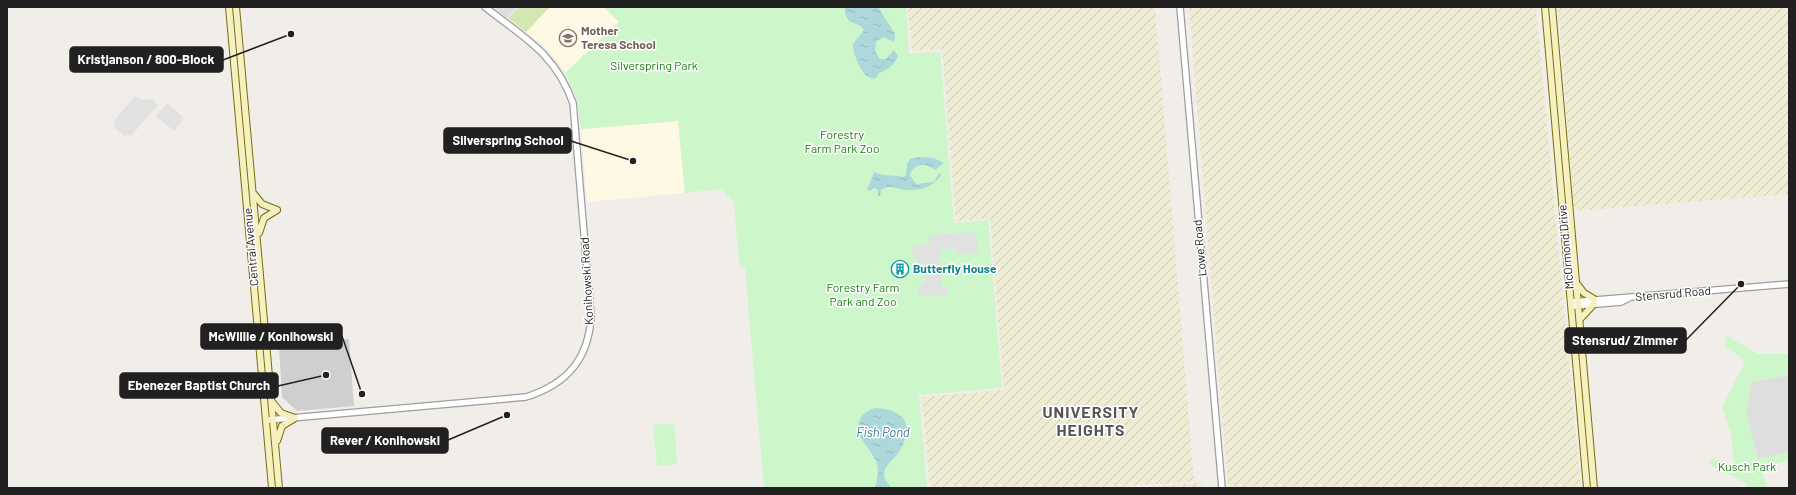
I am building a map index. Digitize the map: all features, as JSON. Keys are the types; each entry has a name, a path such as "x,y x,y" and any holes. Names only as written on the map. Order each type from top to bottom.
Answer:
{"main road":[{"name":"Central Avenue","path":"229,7 270,420 272,488"},
{"name":"Central Avenue","path":"236,7 272,402 270,420 276,444 279,488"},
{"name":"McOrmond Drive","path":"1545,7 1587,488"},
{"name":"McOrmond Drive","path":"1552,7 1594,488"},
{"path":"253,194 262,204 277,210 264,218 258,238"},
{"path":"1577,283 1584,293 1594,301 1580,319"},
{"path":"272,402 281,413 295,418"},
{"path":"276,444 281,428 295,418"}],"street":[{"name":"Konihowski Road","path":"270,420 526,397 554,386 574,367 582,356 589,336 591,316 573,103 562,76 550,60 540,50 485,7"},
{"name":"Lowe Road","path":"1180,7 1222,488"},
{"name":"Stensrud Road","path":"1572,304 1594,301 1622,302 1629,298 1789,284"}],"shaded area":[{"path":"493,7 517,7 507,18"},
{"name":"Mother Teresa School","path":"548,7 604,7 619,22 566,72 544,46 524,30"},
{"path":"908,7 1155,7 1194,481 1107,488 930,488 922,397 1004,390 990,218 956,221 942,49 912,51"},
{"path":"1189,7 1536,7 1581,488 1228,488"},
{"path":"1558,7 1789,7 1789,194 1574,211"},
{"path":"135,96 143,100 152,99 158,105 131,136 128,134 126,137 114,127 116,124 113,122"},
{"path":"167,103 184,118 174,131 156,116"},
{"path":"678,121 685,193 587,202 581,129"},
{"path":"976,232 978,253 957,255 956,248 939,250 942,287 947,287 948,296 918,296 917,288 926,280 926,266 912,257 914,246 930,244 929,235"},
{"path":"349,339 354,406 297,411 282,397 279,345"},
{"path":"1789,375 1789,452 1758,459 1746,413 1752,382"},
{"path":"1202,483 1203,488 1136,488"}],"green space":[{"path":"519,7 550,7 526,32 508,18"},
{"name":"Forestry Farm Park and Zoo","path":"604,7 906,7 909,54 940,52 954,223 988,220 1002,388 919,395 927,488 764,488 745,269 739,264 734,202 721,189 685,193 678,121 581,129 576,96 565,73 619,22"},
{"name":"Kusch Park","path":"1727,336 1758,354 1789,354 1789,375 1752,382 1746,413 1758,459 1789,452 1789,460 1760,468 1768,488 1749,488 1746,483 1709,464 1712,458 1730,465 1734,462 1730,430 1722,407 1743,366 1744,360 1725,346"},
{"path":"674,423 677,464 657,466 653,425"}],"water":[{"path":"845,7 878,7 895,34 894,42 883,37 876,42 875,51 880,59 886,59 894,50 898,56 893,65 879,73 876,78 867,76 857,61 853,44 864,30 860,26 849,21 845,14"},
{"path":"919,157 934,158 944,163 935,170 928,166 921,165 914,168 912,171 910,175 916,184 934,182 939,173 942,174 935,182 931,185 921,189 911,190 888,187 881,190 880,196 878,196 878,190 874,188 870,191 867,190 874,172 903,177 906,175 907,164 910,159"},
{"name":"Fish Pond","path":"875,408 886,409 894,412 905,421 907,427 904,442 899,452 887,465 884,471 885,478 891,488 875,488 878,473 877,464 875,458 863,441 858,429 862,416"}],"place":[{"name":"Kristjanson / 800-Block","path":"291,34"},
{"name":"Mother Teresa School","path":"568,38"},
{"name":"Silverspring School","path":"633,161"},
{"name":"Butterfly House","path":"900,269"},
{"name":"Stensrud/ Zimmer","path":"1741,284"},
{"name":"Ebenezer Baptist Church","path":"326,375"},
{"name":"McWillie / Konihowski","path":"362,394"},
{"name":"Rever / Konihowski","path":"507,415"}],"district":[{"name":"UNIVERSITY HEIGHTS","path":"1091,421"}],"park label":[{"name":"Silverspring Park","path":"654,66"},
{"name":"Forestry Farm Park Zoo","path":"842,142"}]}
